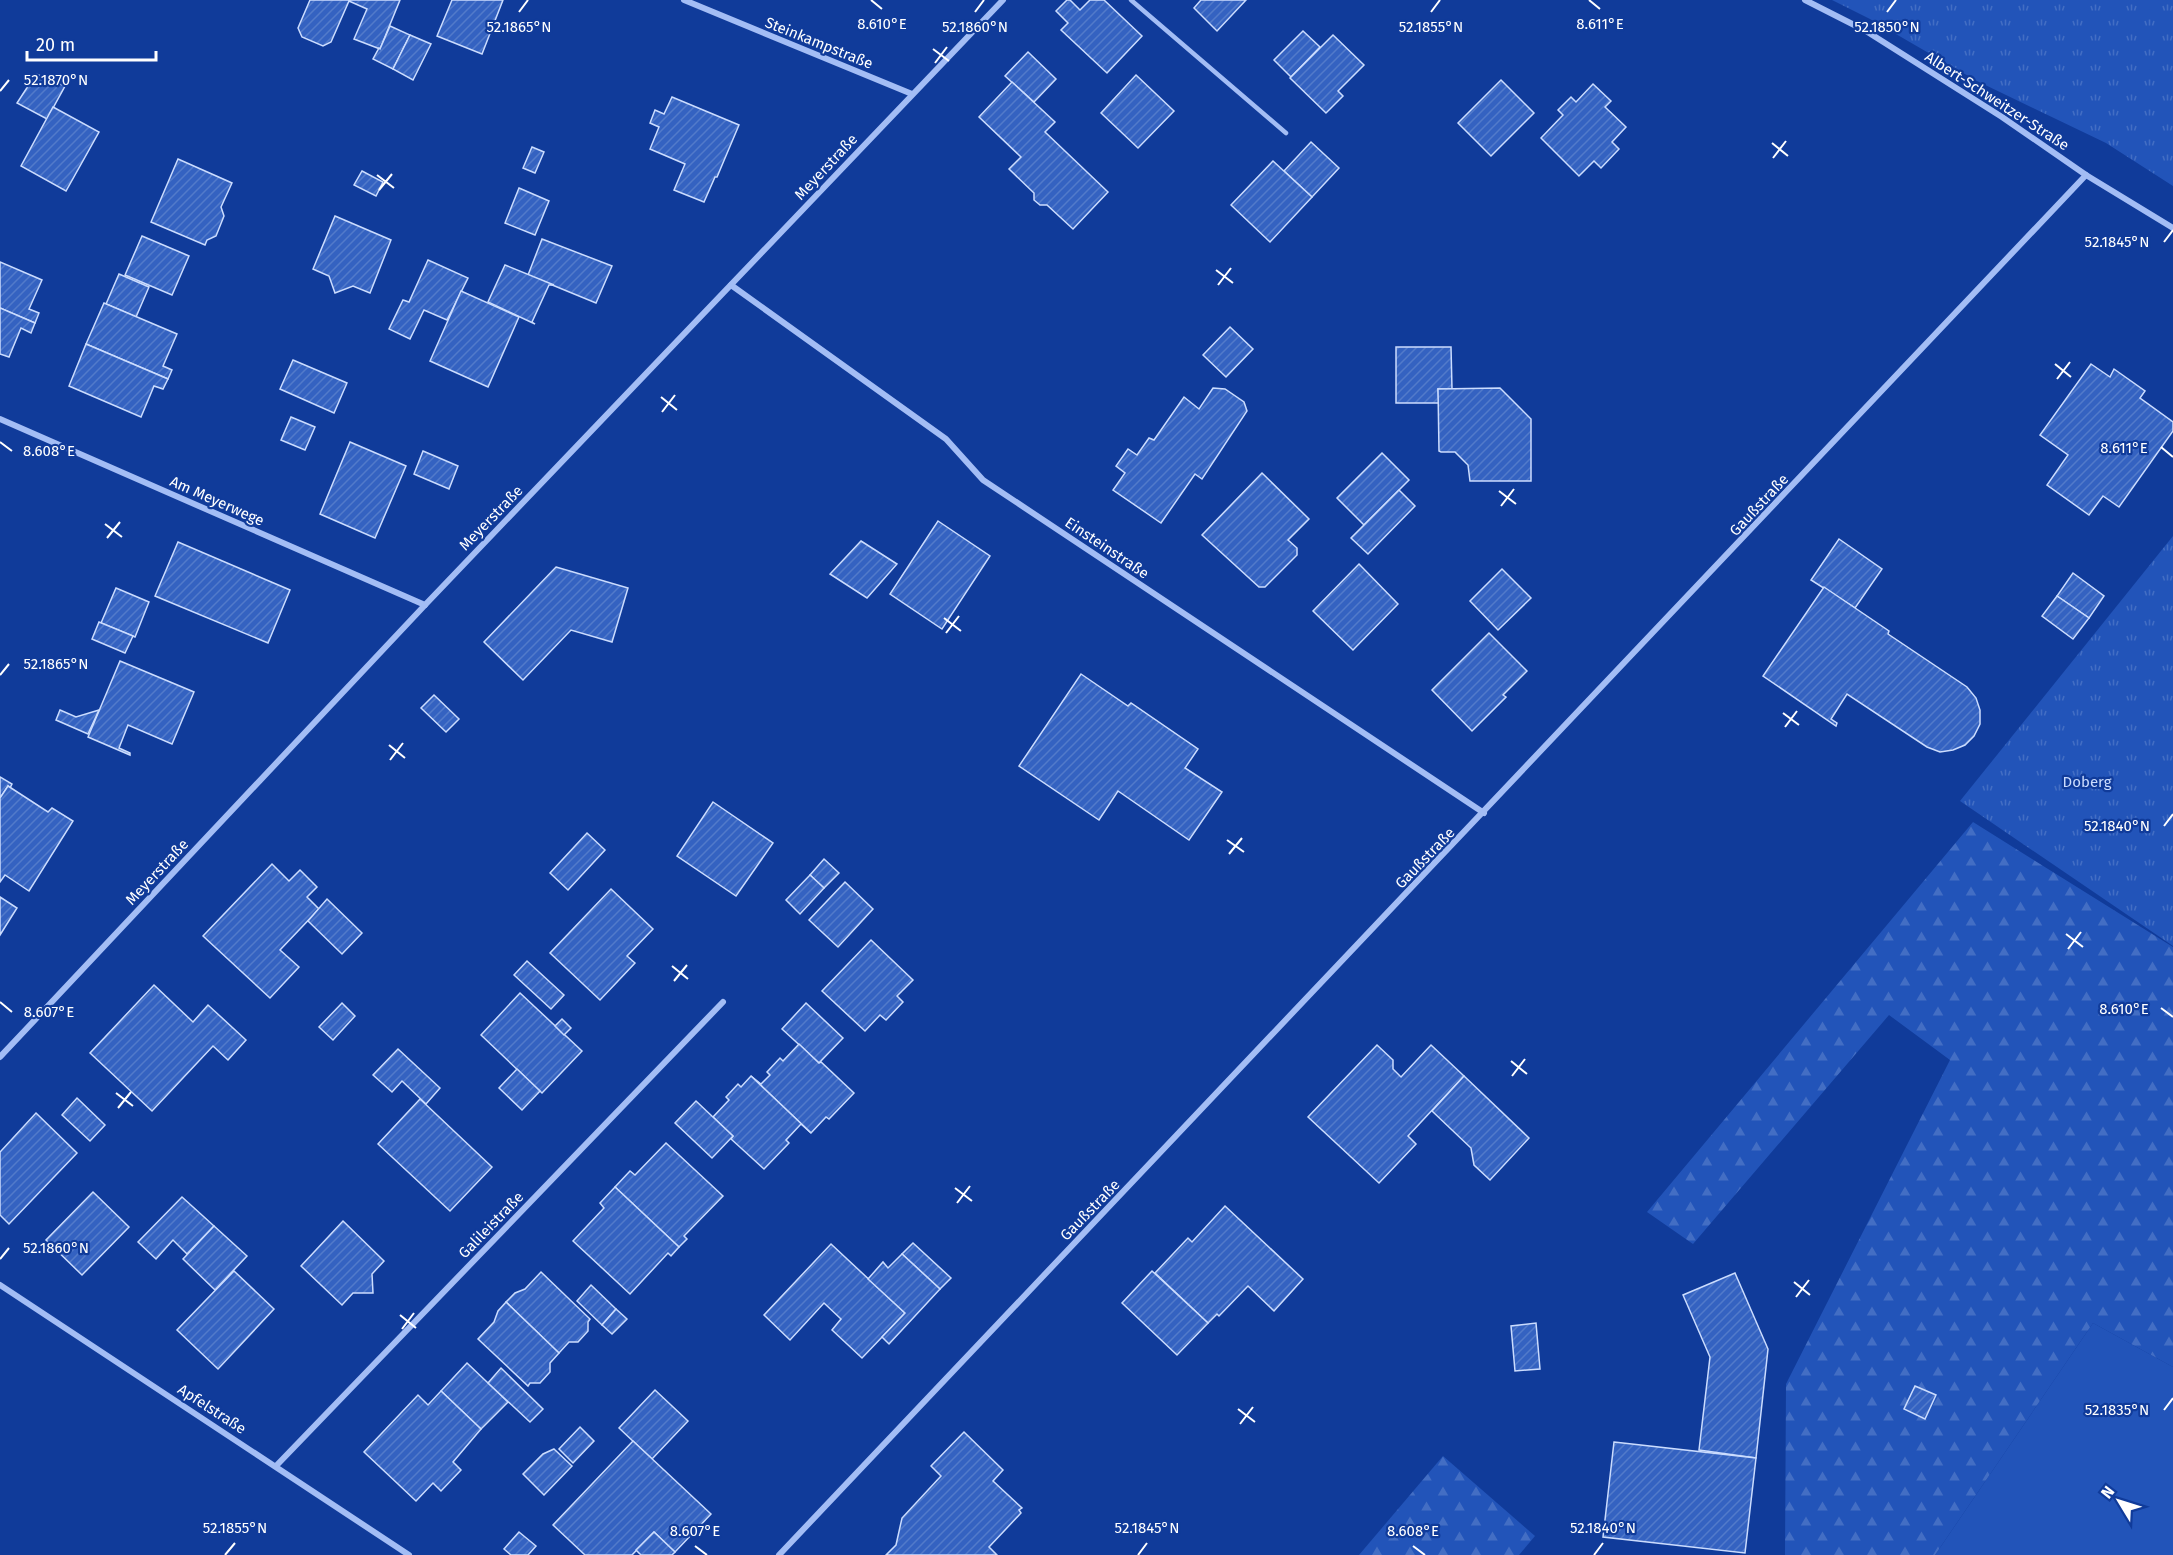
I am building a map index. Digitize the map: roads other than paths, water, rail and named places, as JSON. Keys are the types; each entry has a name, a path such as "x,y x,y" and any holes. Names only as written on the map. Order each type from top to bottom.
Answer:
{"street":[{"name":"Steinkampstraße","path":"684,0 912,94"},
{"name":"Meyerstraße","path":"0,1057 425,605 1003,0"},
{"name":"Albert-Schweitzer-Straße","path":"1805,0 1866,31 2002,117 2086,175 2173,228"},
{"name":"Gaußstraße","path":"779,1555 2086,175"},
{"name":"Einsteinstraße","path":"731,285 946,439 983,480 1484,813"},
{"name":"Am Meyerwege","path":"0,419 425,605"},
{"name":"Galileistraße","path":"276,1466 723,1002"},
{"name":"Apfelstraße","path":"0,1285 410,1555"}],"lane":[{"path":"1131,0 1286,133"}],"park label":[{"name":"Doberg","path":"2087,782"}]}
